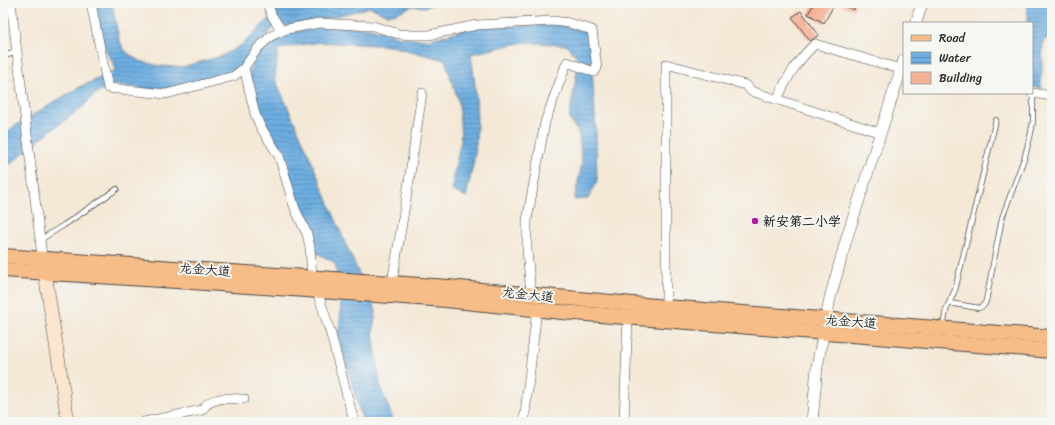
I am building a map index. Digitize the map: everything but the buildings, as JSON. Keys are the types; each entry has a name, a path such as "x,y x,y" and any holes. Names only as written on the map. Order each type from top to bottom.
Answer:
{"main road":[{"name":"龙金大道","path":"3,256 44,266 324,287 372,295 446,300 628,317 824,326 942,328 1052,337"},
{"name":"龙金大道","path":"3,270 44,266 312,277 324,287 367,281 666,306 824,326 1052,351"},
{"path":"44,266 68,422"}],"street":[{"path":"11,3 44,266"},
{"path":"91,3 108,88 166,94 234,76 244,68 258,48 266,40 282,31 319,23 373,26 406,35 429,35 468,26 553,21 592,30 597,68 594,72 567,62 545,122 527,220 527,250 531,295"},
{"path":"267,3 272,16 282,31"},
{"path":"916,22 922,3"},
{"path":"777,100 794,67 815,44 903,67 842,252 824,326 817,367 812,422"},
{"path":"666,306 666,64 746,85 751,91 881,133"},
{"path":"244,68 255,114 260,126 279,156 294,209 307,234 310,247 312,277"},
{"path":"392,283 422,92"},
{"path":"1033,93 1052,96"},
{"path":"324,287 330,331 354,422"},
{"path":"524,422 537,309"},
{"path":"624,422 628,317"},
{"path":"144,422 202,410 205,404 213,400 244,399"}],"lane":[{"path":"3,56 18,52"},
{"path":"949,303 979,308 986,301 1002,218 1030,140 1033,121 1032,94"},
{"path":"942,328 946,310 955,290 996,120"},
{"path":"40,240 117,189"}],"water":[{"path":"94,3 112,3 119,40 125,51 139,61 160,66 182,67 222,56 243,44 271,18 276,25 235,72 164,91 113,85 95,94 83,107 41,138 3,170 3,136 13,127 79,87 115,70 115,67 104,47"},
{"path":"270,3 439,3 425,7 412,6 397,13 387,15 370,7 326,19 286,26 282,25"},
{"path":"1028,3 1052,3 1052,38 1044,40 1043,43 1041,88 1033,87 1033,22 1027,22"},
{"path":"556,24 586,32 591,47 597,182 588,199 574,200 582,164 579,134 569,119 579,59 566,45 524,42 471,54 476,91 477,129 474,159 466,197 452,191 453,177 461,140 459,103 445,60 391,46 320,42 278,49 275,79 376,311 373,332 380,385 394,422 363,422 338,336 341,312 335,263 315,252 284,157 259,116 249,72 258,53 270,41 289,33 327,25 370,28 400,37 428,40 473,27"}],"place":[{"name":"新安第二小学","path":"755,221"}]}
